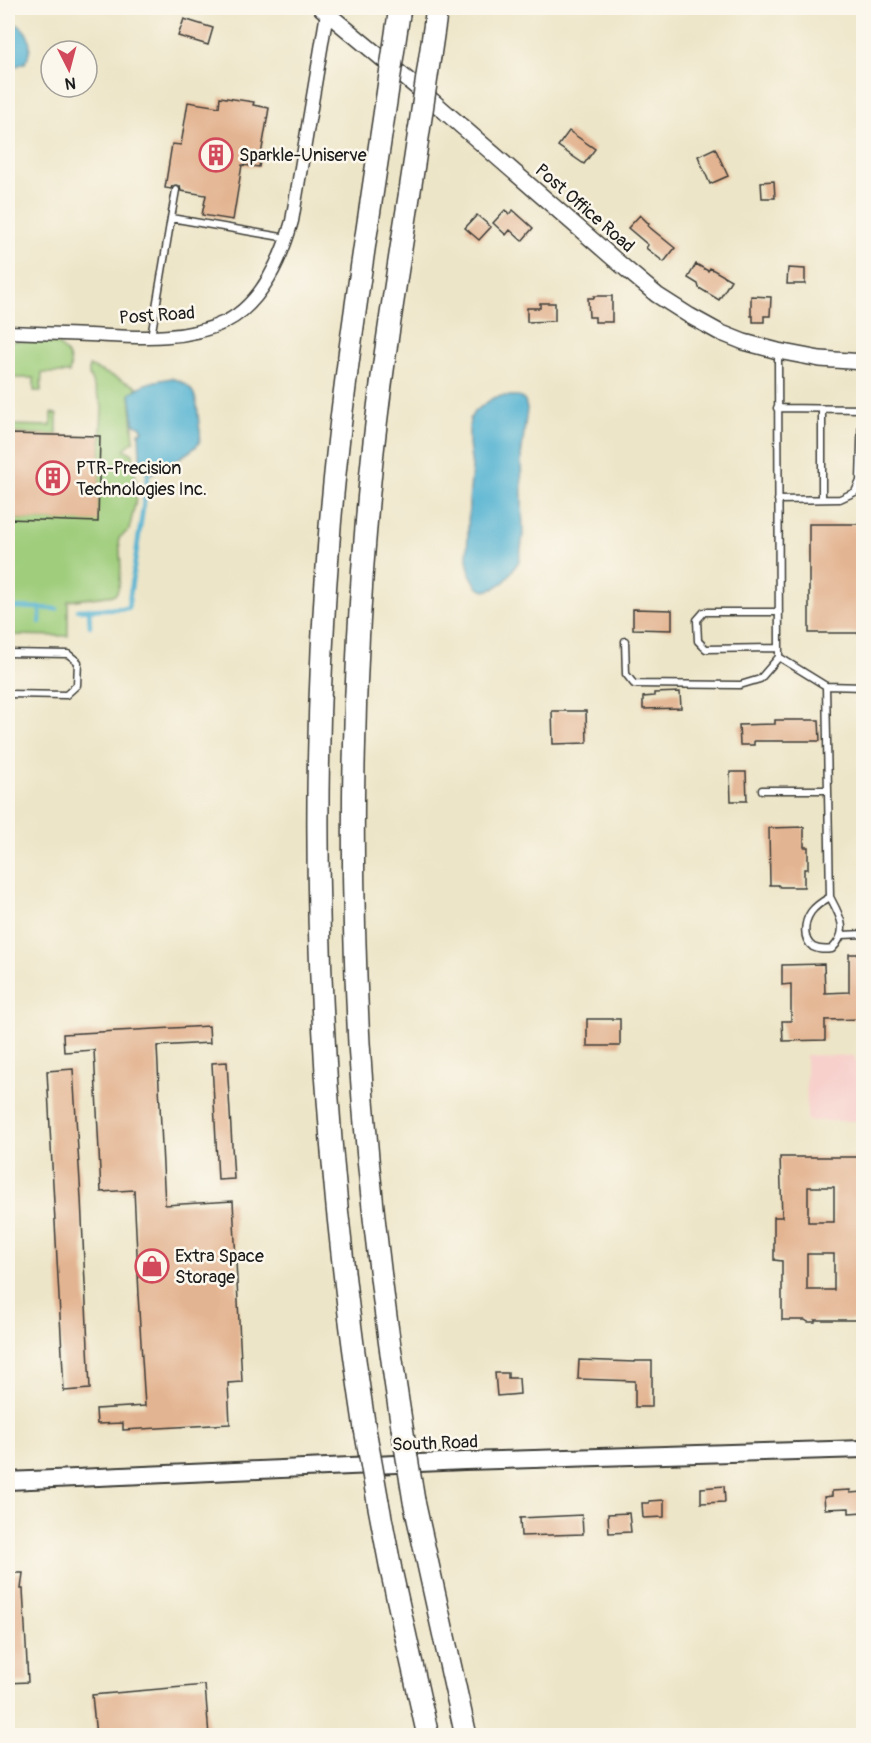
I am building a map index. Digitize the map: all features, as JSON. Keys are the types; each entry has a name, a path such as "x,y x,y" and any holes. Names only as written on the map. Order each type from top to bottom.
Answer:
{"highway":[{"path":"437,8 382,380 370,482 359,635 354,787 354,921 369,1172 402,1427 414,1501 466,1736"},
{"path":"398,17 350,343 336,466 323,627 318,784 318,923 326,1086 341,1257 365,1429 378,1502 428,1736"}],"main road":[{"name":"South Road","path":"8,1481 465,1461 864,1449"}],"street":[{"name":"Post Road","path":"8,332 151,337 204,330 228,321 258,294 275,267 287,238 300,175 324,10"},
{"name":"Post Office Road","path":"324,10 657,295 719,332 744,342 820,359 864,362"}],"lane":[{"path":"151,337 176,190"},
{"path":"171,218 287,238"},
{"path":"625,640 626,674 634,684 741,685 760,679 779,657 778,351"},
{"path":"777,408 863,409 860,481 855,492 840,499 778,500"},
{"path":"822,409 822,499"},
{"path":"779,612 704,612 698,620 698,641 706,649 779,648"},
{"path":"8,653 68,654 78,662 77,685 66,695 8,694"},
{"path":"779,657 826,686 864,687"},
{"path":"826,686 830,897 839,914 842,935 832,949 822,950 813,946 806,938 805,924 809,914 830,897"},
{"path":"762,790 828,790"},
{"path":"842,935 864,934"}],"shaded area":[{"path":"806,1055 855,1056 855,1061 863,1061 863,1121 807,1121"}],"green space":[{"path":"8,341 55,342 70,359 69,373 42,373 41,391 34,391 34,378 8,378"},
{"path":"89,366 138,387 130,394 134,441 124,449 133,454 137,496 129,530 119,538 120,584 115,595 68,601 68,636 8,635 8,519 97,521 102,406 89,375"},
{"path":"51,413 57,415 57,435 8,433 8,425 51,426"}],"water":[{"path":"8,20 25,31 30,44 25,63 8,69"},
{"path":"171,378 186,385 194,395 198,409 200,441 196,447 183,456 148,475 140,456 139,432 143,431 140,426 134,424 130,394 144,384"},
{"path":"519,396 525,401 527,409 521,457 523,536 519,561 505,581 485,591 478,588 470,574 467,559 472,468 469,428 474,412 493,398"}],"building":[{"path":"184,19 213,28 208,45 178,36"},
{"name":"Sparkle-Uniserve","path":"220,97 254,102 253,105 269,108 259,167 242,165 233,220 202,215 206,195 181,191 180,186 176,185 171,189 165,188 172,144 181,145 188,102 219,107"},
{"path":"569,131 595,149 584,164 558,146"},
{"path":"715,148 728,176 710,184 698,156"},
{"path":"774,181 775,198 762,198 761,182"},
{"path":"505,210 509,214 513,210 533,228 522,241 510,230 506,235 493,223"},
{"path":"477,215 491,227 479,240 465,228"},
{"path":"640,215 649,224 648,226 675,248 664,262 646,248 648,245 628,228"},
{"path":"696,264 708,271 710,268 731,280 719,300 688,278"},
{"path":"788,268 805,269 805,284 787,284"},
{"path":"594,296 612,296 612,322 595,322 595,317 589,317 588,298 594,298"},
{"path":"751,296 771,297 770,316 764,316 764,322 753,322"},
{"path":"540,303 555,303 555,321 527,322 527,308 540,308"},
{"name":"PTR-Precision Technologies Inc.","path":"8,434 100,436 98,522 8,519"},
{"path":"809,524 864,524 864,633 809,633"},
{"path":"633,609 672,610 672,630 633,629"},
{"path":"680,692 681,708 643,709 643,697 654,696 654,693"},
{"path":"552,711 586,711 587,743 553,744"},
{"path":"775,720 819,720 820,741 754,741 754,745 740,745 739,725 775,724"},
{"path":"730,772 746,772 747,801 731,801"},
{"path":"804,827 804,847 808,847 808,869 804,869 804,887 770,885 769,828"},
{"path":"849,954 864,954 864,1019 825,1020 825,1040 783,1041 782,1021 791,1021 791,984 782,985 782,965 824,964 825,993 849,992"},
{"path":"587,1019 620,1019 620,1046 587,1046"},
{"path":"209,1026 210,1043 157,1046 165,1205 233,1201 242,1382 228,1383 230,1424 123,1430 123,1423 97,1424 96,1409 145,1406 134,1190 101,1192 94,1050 64,1052 63,1034"},
{"path":"227,1062 234,1179 218,1180 212,1063"},
{"path":"73,1069 90,1389 64,1391 47,1071"},
{"path":"780,1157 864,1157 864,1320 808,1322 782,1320 782,1261 774,1260 774,1217 782,1217","holes":["808,1187 834,1187 834,1222 808,1222","807,1254 834,1254 834,1290 807,1290"]},
{"path":"579,1360 652,1361 652,1407 635,1407 635,1381 578,1379"},
{"path":"495,1373 508,1373 508,1378 519,1378 520,1394 497,1396"},
{"path":"724,1486 725,1502 701,1503 701,1488"},
{"path":"850,1490 850,1493 864,1492 864,1512 849,1513 849,1508 825,1509 824,1497 832,1496 832,1491"},
{"path":"664,1500 664,1517 643,1518 642,1503"},
{"path":"629,1513 631,1532 609,1533 608,1514"},
{"path":"582,1515 583,1534 521,1536 520,1518"},
{"path":"8,1573 23,1573 21,1589 23,1589 28,1682 8,1683"},
{"path":"205,1685 209,1736 96,1736 92,1695"}],"waterway":[{"path":"78,610 128,608 148,475"},
{"path":"8,607 40,608"},
{"path":"40,622 40,608 57,609"},
{"path":"89,609 90,626"}],"place":[{"name":"Sparkle-Uniserve","path":"216,155"},
{"name":"PTR-Precision Technologies Inc.","path":"53,478"},
{"name":"Extra Space Storage","path":"152,1266"}]}
